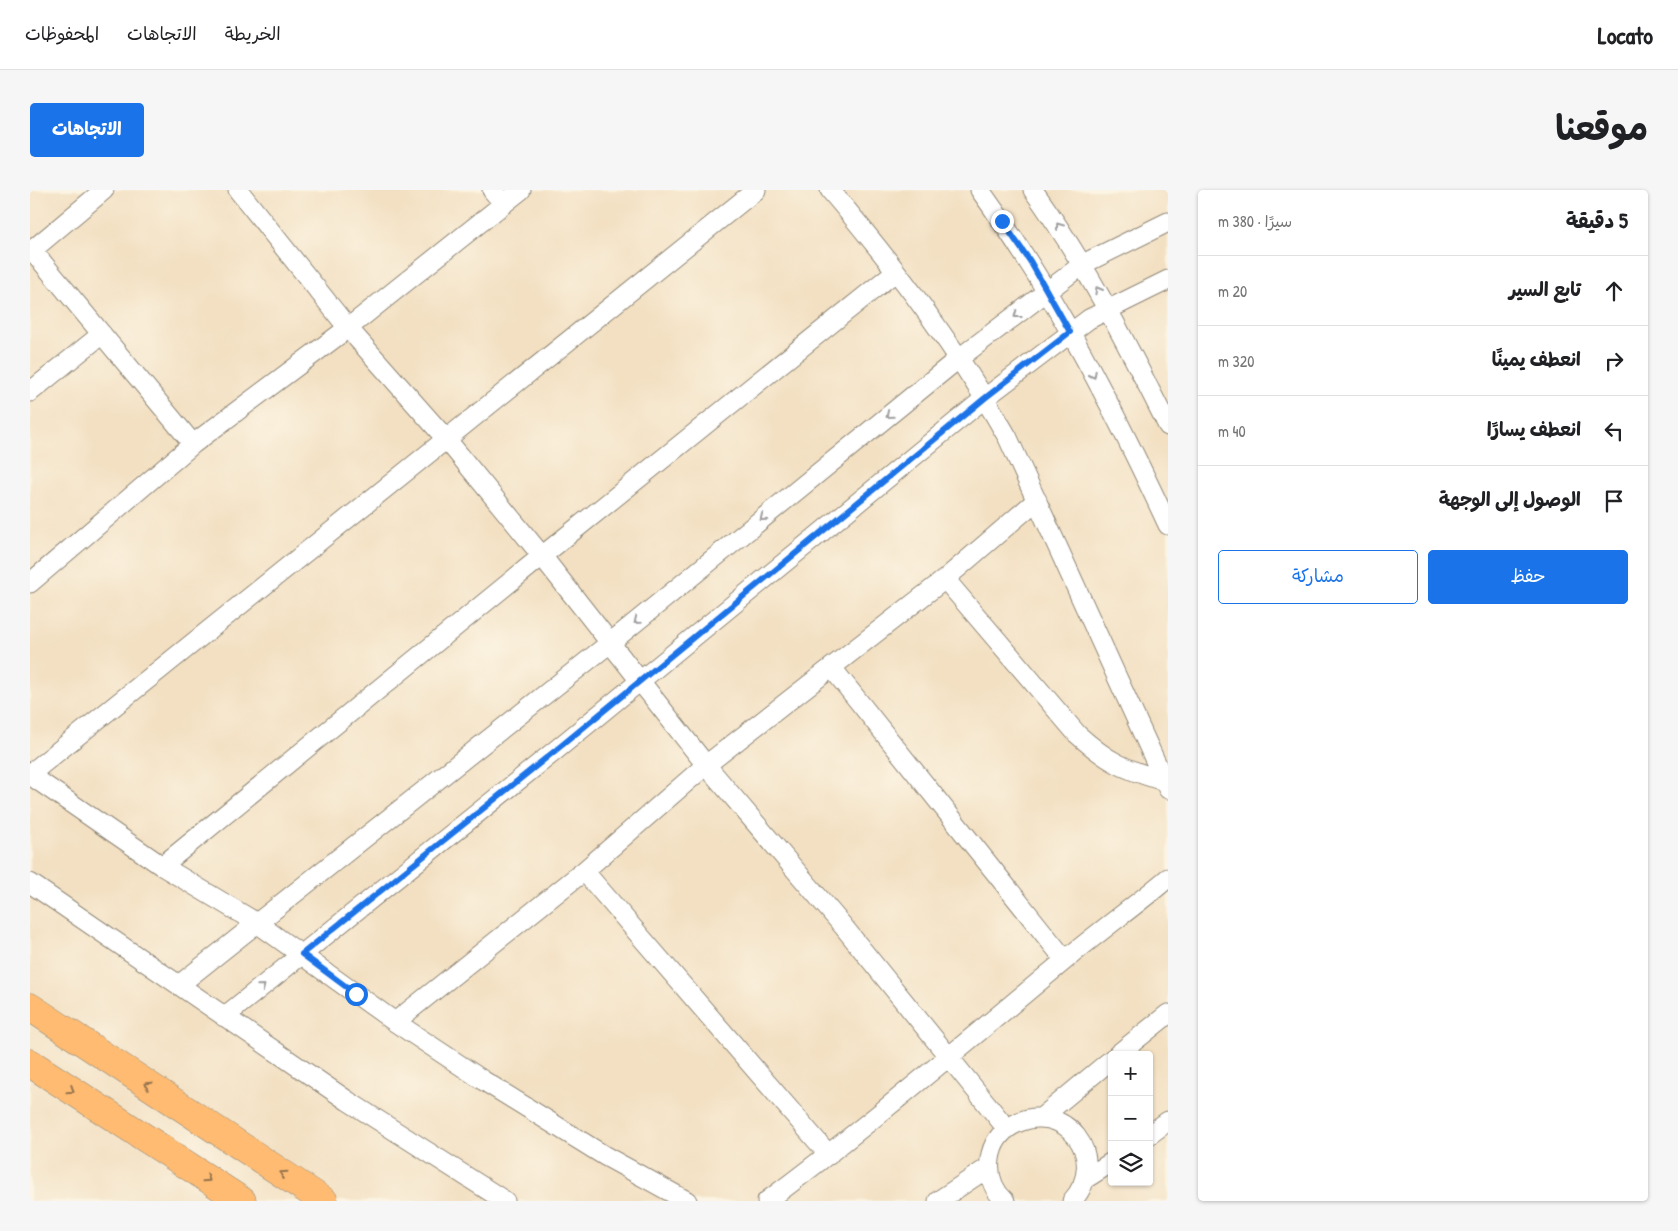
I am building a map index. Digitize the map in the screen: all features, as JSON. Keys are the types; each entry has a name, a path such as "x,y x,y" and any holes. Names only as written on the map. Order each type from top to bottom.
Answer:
{"highway":[{"path":"30,1007 324,1201"},
{"path":"30,1063 242,1201"}],"street":[{"path":"104,190 31,251 193,444"},
{"path":"238,190 348,328 446,440 542,556 610,643 642,680 706,765 830,911 1007,1129"},
{"path":"30,583 193,444 348,328 498,197 520,190"},
{"path":"687,1201 637,1175 565,1133 395,1022 257,923 162,866 30,774 756,190"},
{"path":"830,190 896,272 985,398 1008,438 1166,785"},
{"path":"980,190 1048,292 1134,451 1168,526"},
{"path":"1033,190 1083,264 1109,309 1168,426"},
{"path":"179,986 610,643 958,359 1083,264 1168,222"},
{"path":"162,866 542,556 896,272"},
{"path":"224,1017 642,680 985,398 1070,332 1109,309 1168,280"},
{"path":"30,392 102,334"},
{"path":"395,1022 584,871 706,765 945,579 1037,500"},
{"path":"945,579 1077,734 1099,754 1117,765 1166,785"},
{"path":"832,668 1065,960"},
{"path":"584,871 829,1155"},
{"path":"767,1201 829,1155 1065,960 1168,878"},
{"path":"30,883 348,1101 505,1201"},
{"path":"1122,1051 1168,1014"},
{"path":"1042,1117 1108,1062"},
{"path":"1005,1201 992,1182 989,1167 994,1146 1007,1129 1023,1120 1042,1117 1058,1122 1073,1131 1085,1154 1087,1162 1085,1179 1079,1193 1072,1201"},
{"path":"1153,1132 1168,1121"},
{"path":"1085,1179 1108,1165"},
{"path":"938,1201 989,1167"}],"route":[{"path":"356,994 302,954 642,680 985,398 1070,332 1030,261 1002,221"}]}
